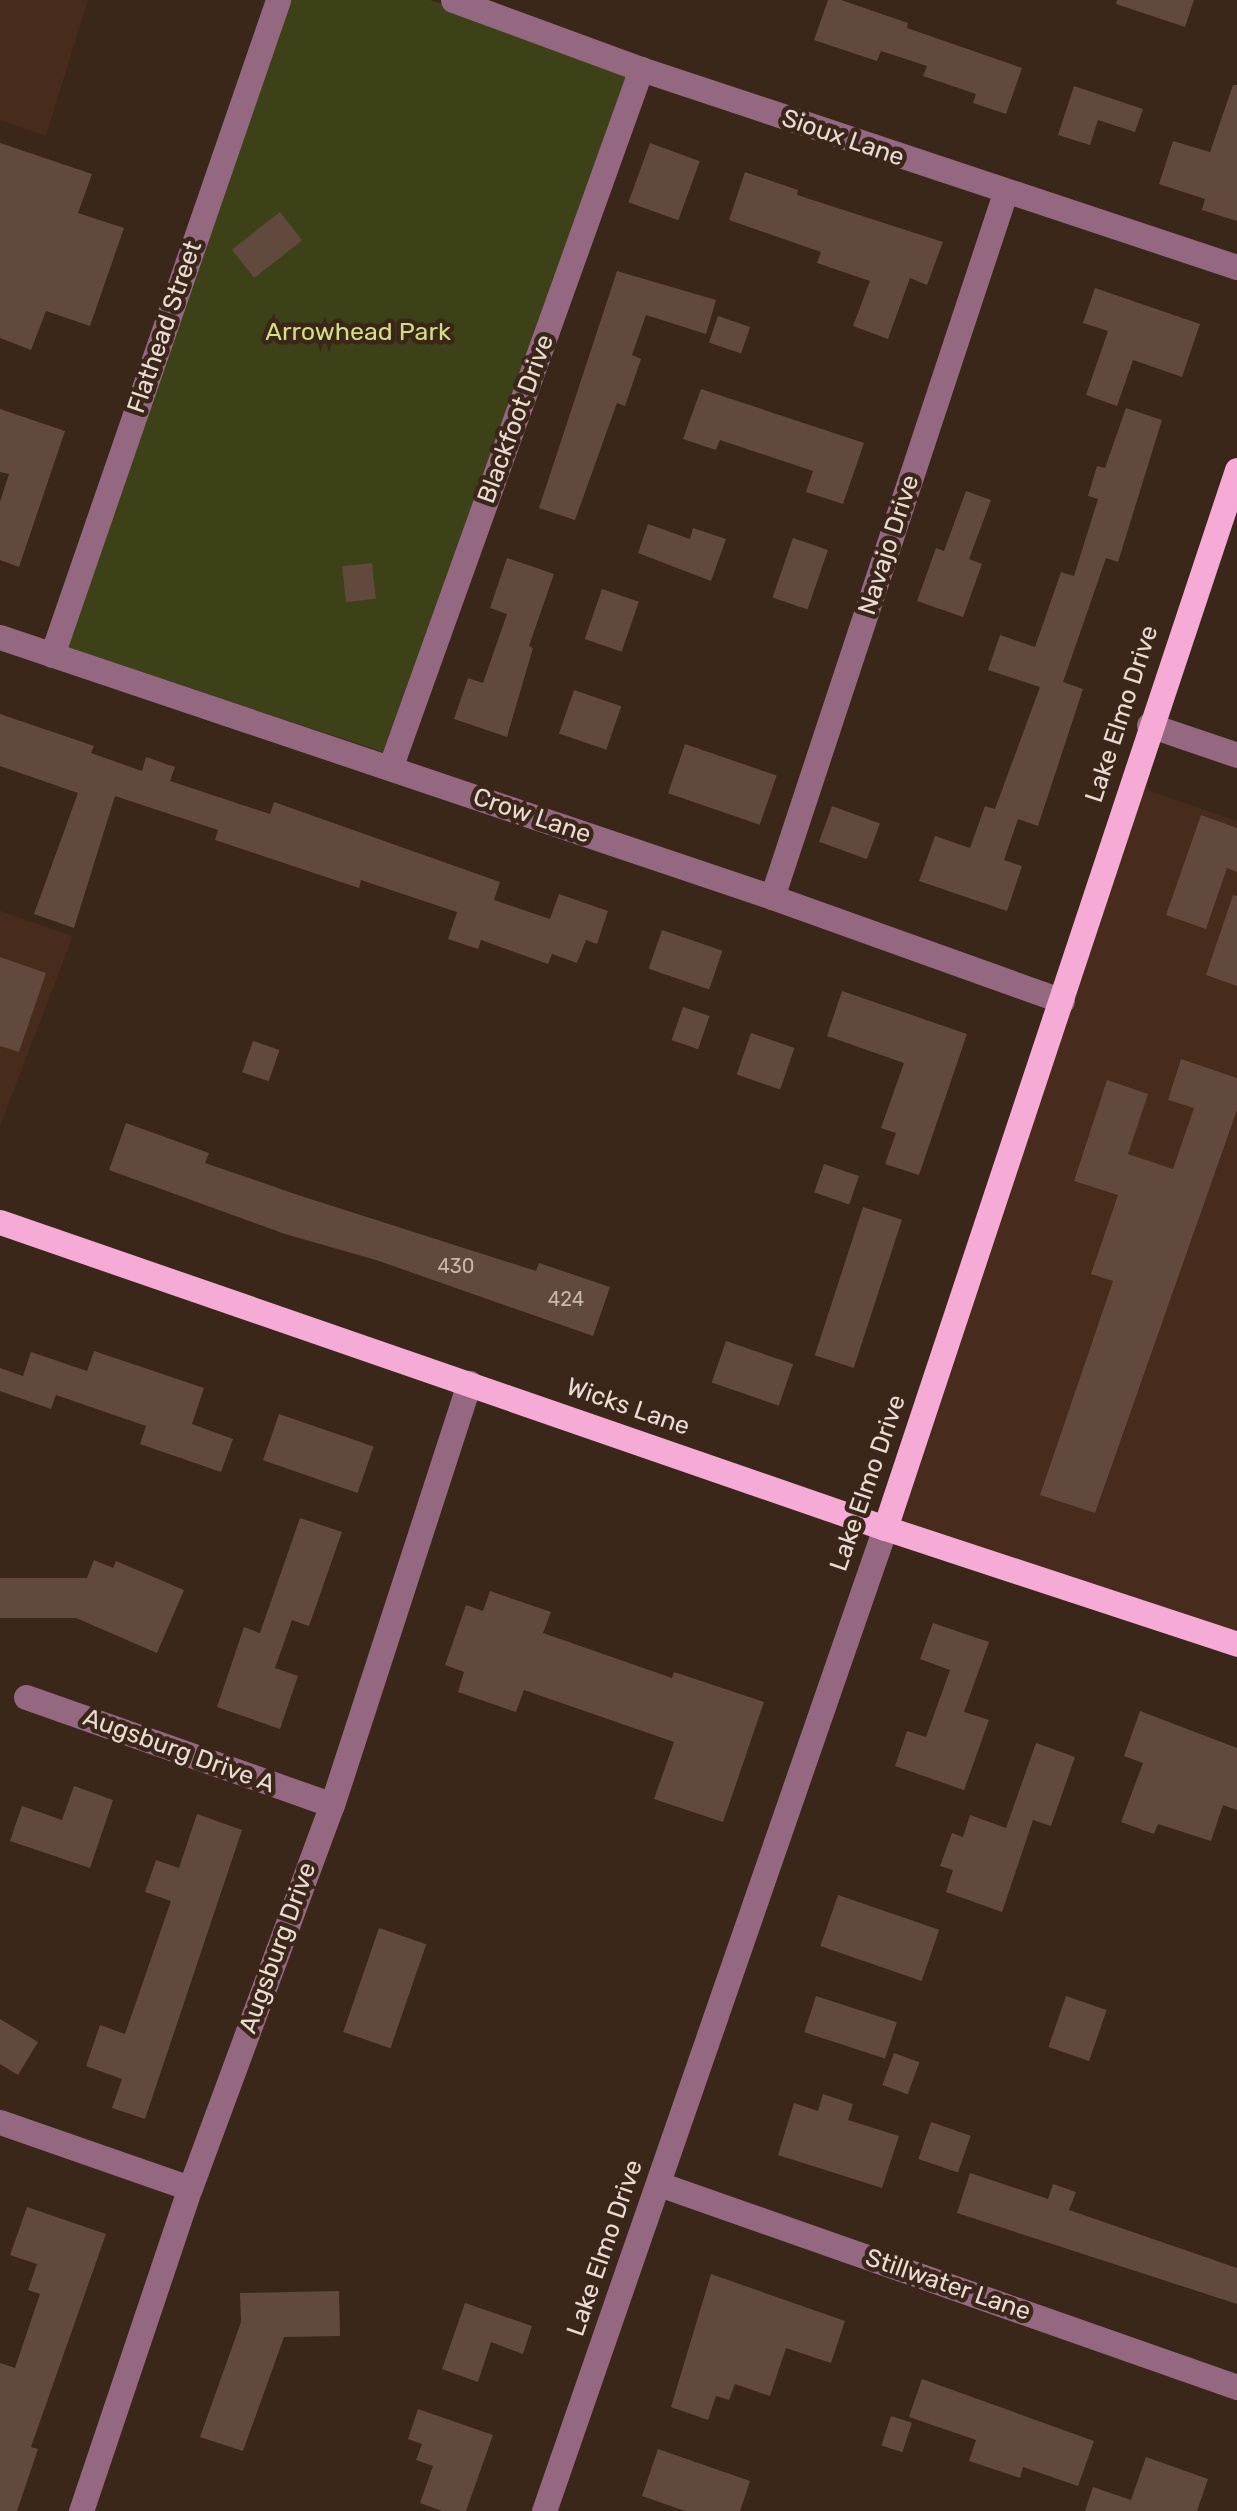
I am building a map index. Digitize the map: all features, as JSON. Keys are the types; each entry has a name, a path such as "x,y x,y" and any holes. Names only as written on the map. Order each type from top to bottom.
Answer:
{"main road":[{"name":"Lake Elmo Drive","path":"885,1528 1237,470"},
{"name":"Wicks Lane","path":"0,1222 885,1528 1237,1644"}],"street":[{"name":"Flathead Street","path":"52,655 278,0"},
{"name":"Sioux Lane","path":"452,0 1005,193 1237,267"},
{"name":"Blackfoot Drive","path":"390,768 642,69"},
{"name":"Navajo Drive","path":"772,897 1005,193"},
{"name":"Crow Lane","path":"0,637 772,897 1062,1002"},
{"path":"1149,725 1237,755"},
{"name":"Augsburg Drive","path":"81,2511 190,2188 332,1805 469,1383"},
{"name":"Lake Elmo Drive","path":"544,2511 885,1528"},
{"name":"Augsburg Drive A","path":"26,1696 332,1805"},
{"path":"0,2122 190,2188"},
{"name":"Stillwater Lane","path":"659,2184 1237,2387"}],"shaded area":[{"path":"0,0 88,0 46,136 0,120"},
{"path":"1130,784 1237,821 1237,1646 885,1528"},
{"path":"0,911 73,936 0,1126"}],"green space":[{"name":"Arrowhead Park","path":"289,0 430,0 630,65 383,752 56,644"}],"building":[{"path":"828,0 841,0 908,23 907,28 1022,68 1006,114 973,103 976,94 923,76 927,66 881,51 877,61 814,40"},
{"path":"1117,0 1194,0 1185,27 1116,4"},
{"path":"1233,85 1237,85 1237,221 1202,210 1205,199 1159,184 1173,141 1210,152"},
{"path":"1074,86 1143,109 1135,132 1098,120 1090,145 1058,135"},
{"path":"0,143 92,174 78,213 124,228 90,326 46,311 31,350 0,338"},
{"path":"650,143 700,161 678,220 628,202"},
{"path":"745,172 798,190 797,195 943,242 927,285 910,278 888,339 853,326 870,281 817,263 821,252 729,220"},
{"path":"280,212 302,240 254,278 232,250"},
{"path":"617,271 716,300 706,334 646,315 632,355 641,359 625,406 617,403 575,520 539,508"},
{"path":"1095,288 1200,324 1182,377 1133,360 1117,406 1086,395 1108,331 1083,323"},
{"path":"718,316 750,327 741,354 709,342"},
{"path":"701,389 864,443 843,504 806,492 813,471 720,440 716,450 683,439"},
{"path":"1126,408 1162,420 1118,562 1106,558 1063,682 1083,689 1038,826 1018,819 1004,860 1022,866 1007,911 919,881 935,836 970,848 985,806 995,809 1040,687 988,670 1000,635 1035,647 1061,572 1074,576 1098,499 1088,496 1097,466 1105,468"},
{"path":"0,409 65,431 19,567 0,560 0,502 9,474 0,472"},
{"path":"966,491 991,500 969,559 982,564 963,617 917,601 936,548 944,551"},
{"path":"648,524 690,539 693,528 726,539 711,581 638,553"},
{"path":"793,538 828,550 807,610 772,598"},
{"path":"507,558 554,574 529,646 533,648 507,737 454,719 468,678 483,683 507,614 490,608"},
{"path":"372,563 376,599 346,602 342,566"},
{"path":"602,589 639,602 622,652 585,639"},
{"path":"574,690 621,706 606,750 559,733"},
{"path":"0,714 94,746 91,753 142,771 146,757 175,767 170,781 270,814 274,802 500,882 494,900 550,919 559,894 608,911 597,944 586,940 577,963 552,954 548,964 481,940 478,949 448,939 457,912 361,880 359,888 215,840 218,830 115,796 74,928 34,914 78,793 0,766"},
{"path":"685,744 777,776 760,825 668,793"},
{"path":"832,806 880,823 867,859 819,842"},
{"path":"1201,815 1237,828 1237,872 1227,868 1206,929 1166,915"},
{"path":"1233,895 1237,896 1237,986 1206,975"},
{"path":"662,930 723,951 709,990 649,969"},
{"path":"0,957 46,973 19,1052 0,1046"},
{"path":"842,991 967,1034 919,1175 885,1164 896,1133 881,1128 904,1063 827,1036"},
{"path":"683,1007 709,1016 698,1049 672,1040"},
{"path":"751,1033 794,1048 780,1090 737,1075"},
{"path":"253,1041 279,1050 269,1081 242,1072"},
{"path":"1181,1059 1237,1078 1237,1110 1095,1513 1040,1495 1113,1281 1091,1274 1118,1195 1074,1181 1107,1080 1148,1094 1128,1154 1173,1169 1194,1108 1168,1100"},
{"path":"126,1123 209,1153 205,1163 298,1195 536,1271 539,1263 610,1287 593,1336 376,1260 285,1234 109,1170"},
{"path":"824,1164 859,1176 849,1204 814,1192"},
{"path":"863,1207 902,1220 854,1368 815,1355"},
{"path":"726,1341 793,1364 779,1406 712,1383"},
{"path":"94,1351 204,1388 192,1424 233,1439 221,1472 140,1444 146,1426 56,1395 51,1409 0,1391 0,1368 23,1376 31,1352 87,1371"},
{"path":"279,1414 374,1447 358,1493 263,1460"},
{"path":"300,1518 342,1532 309,1626 292,1620 275,1668 298,1676 280,1729 217,1707 244,1627 260,1633"},
{"path":"94,1560 113,1568 116,1561 184,1590 157,1653 76,1618 0,1618 0,1578 87,1578"},
{"path":"490,1591 551,1612 543,1633 672,1678 674,1672 764,1702 723,1822 654,1799 674,1742 524,1690 516,1712 458,1692 464,1672 445,1665 466,1605 483,1611"},
{"path":"933,1623 989,1642 964,1712 989,1720 964,1790 895,1766 907,1731 926,1737 950,1670 920,1659"},
{"path":"1140,1711 1237,1748 1237,1810 1223,1805 1211,1841 1158,1824 1154,1834 1121,1822 1143,1763 1124,1756"},
{"path":"1036,1743 1075,1757 1051,1826 1033,1820 1002,1912 946,1892 953,1870 940,1866 952,1833 963,1837 970,1815 1006,1828"},
{"path":"74,1786 113,1800 90,1868 10,1841 22,1806 62,1820"},
{"path":"197,1814 242,1830 145,2119 112,2108 122,2079 86,2066 100,2025 125,2034 171,1901 145,1892 156,1860 179,1868"},
{"path":"838,1895 939,1930 922,1981 820,1946"},
{"path":"379,1928 426,1944 390,2048 343,2032"},
{"path":"816,1996 897,2022 885,2058 804,2032"},
{"path":"1066,1996 1107,2010 1089,2061 1048,2047"},
{"path":"0,2019 38,2042 18,2075 0,2064"},
{"path":"894,2053 919,2062 908,2094 882,2085"},
{"path":"823,2094 853,2104 848,2120 899,2136 882,2188 778,2155 794,2103 818,2111"},
{"path":"931,2122 971,2136 958,2173 918,2159"},
{"path":"970,2173 1048,2199 1053,2184 1076,2192 1069,2210 1237,2268 1237,2304 957,2213"},
{"path":"27,2207 106,2234 31,2447 38,2449 17,2511 0,2511 0,2363 15,2368 40,2294 28,2290 37,2264 10,2255"},
{"path":"711,2274 845,2321 831,2363 786,2348 770,2396 735,2384 729,2400 716,2396 708,2420 671,2407"},
{"path":"339,2291 340,2336 284,2337 243,2451 200,2437 241,2322 240,2293"},
{"path":"465,2303 532,2326 523,2354 491,2342 478,2382 442,2369"},
{"path":"922,2379 1094,2441 1078,2486 1023,2467 1020,2478 969,2461 976,2440 909,2417"},
{"path":"418,2409 493,2435 466,2511 442,2511 420,2503 433,2466 416,2460 422,2444 408,2439"},
{"path":"891,2416 912,2423 902,2452 881,2445"},
{"path":"658,2449 750,2481 740,2511 685,2511 642,2496"},
{"path":"1146,2457 1208,2479 1197,2511 1085,2511 1093,2487 1131,2500"}]}
